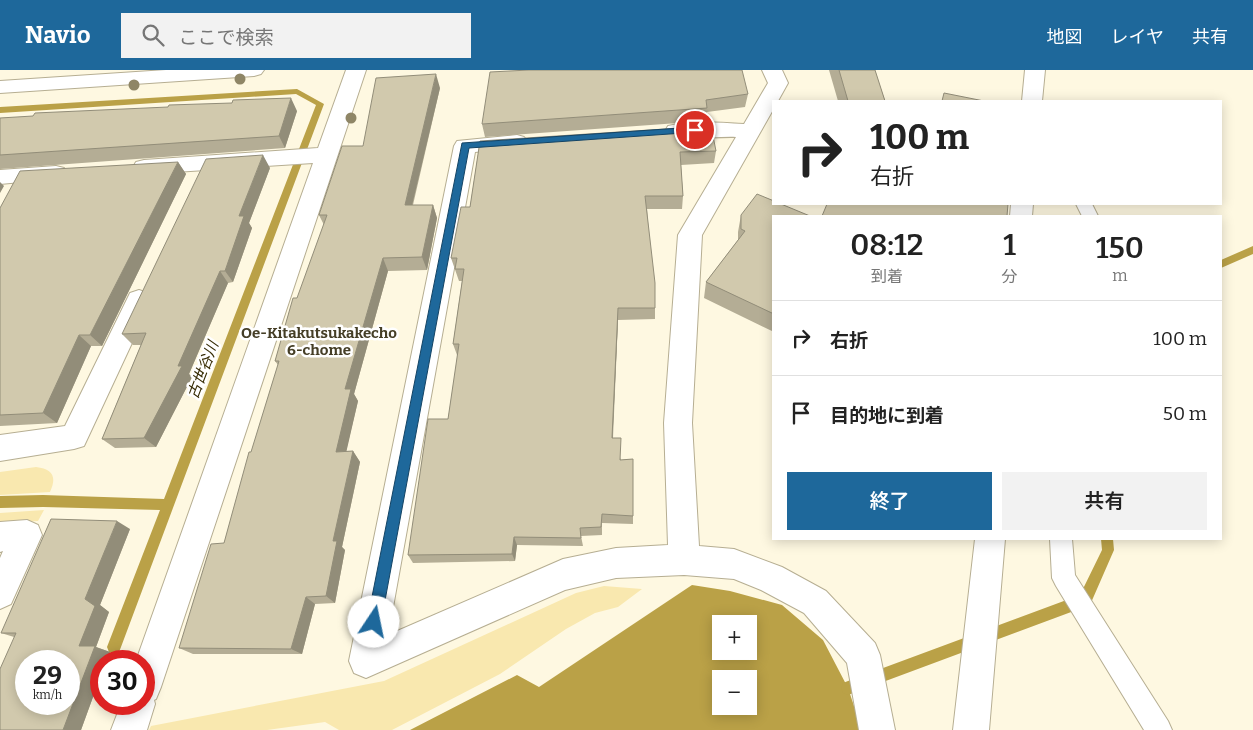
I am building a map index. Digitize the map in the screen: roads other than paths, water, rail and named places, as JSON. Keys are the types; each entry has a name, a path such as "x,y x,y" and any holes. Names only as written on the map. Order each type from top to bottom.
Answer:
{"street":[{"path":"0,87 254,70"},
{"path":"155,653 318,155 356,70"},
{"path":"684,560 678,423 690,235 778,83 772,70"},
{"path":"1032,100 1035,70"},
{"path":"654,133 714,129 751,131"},
{"path":"535,141 465,146 366,661 563,575 616,563 684,560 734,564 771,578 815,602 863,655 877,730"},
{"path":"128,168 318,155"},
{"path":"191,190 204,163"},
{"path":"0,177 80,172"},
{"path":"9,201 23,175"},
{"path":"0,448 74,437 149,278"},
{"path":"0,537 27,535 0,593"},
{"path":"971,730 990,540"},
{"path":"129,730 134,715"}],"lane":[{"path":"1061,540 1064,578 1159,730"}],"waterway":[{"name":"古世谷川","path":"0,110 297,91 320,104 114,647"},
{"path":"1222,264 1253,250"},
{"path":"0,502 43,501 167,505"},
{"path":"848,688 1085,600 1108,550 1107,540"}],"district":[{"name":"Oe-Kitakutsukakecho 6-chome","path":"319,342"}]}
